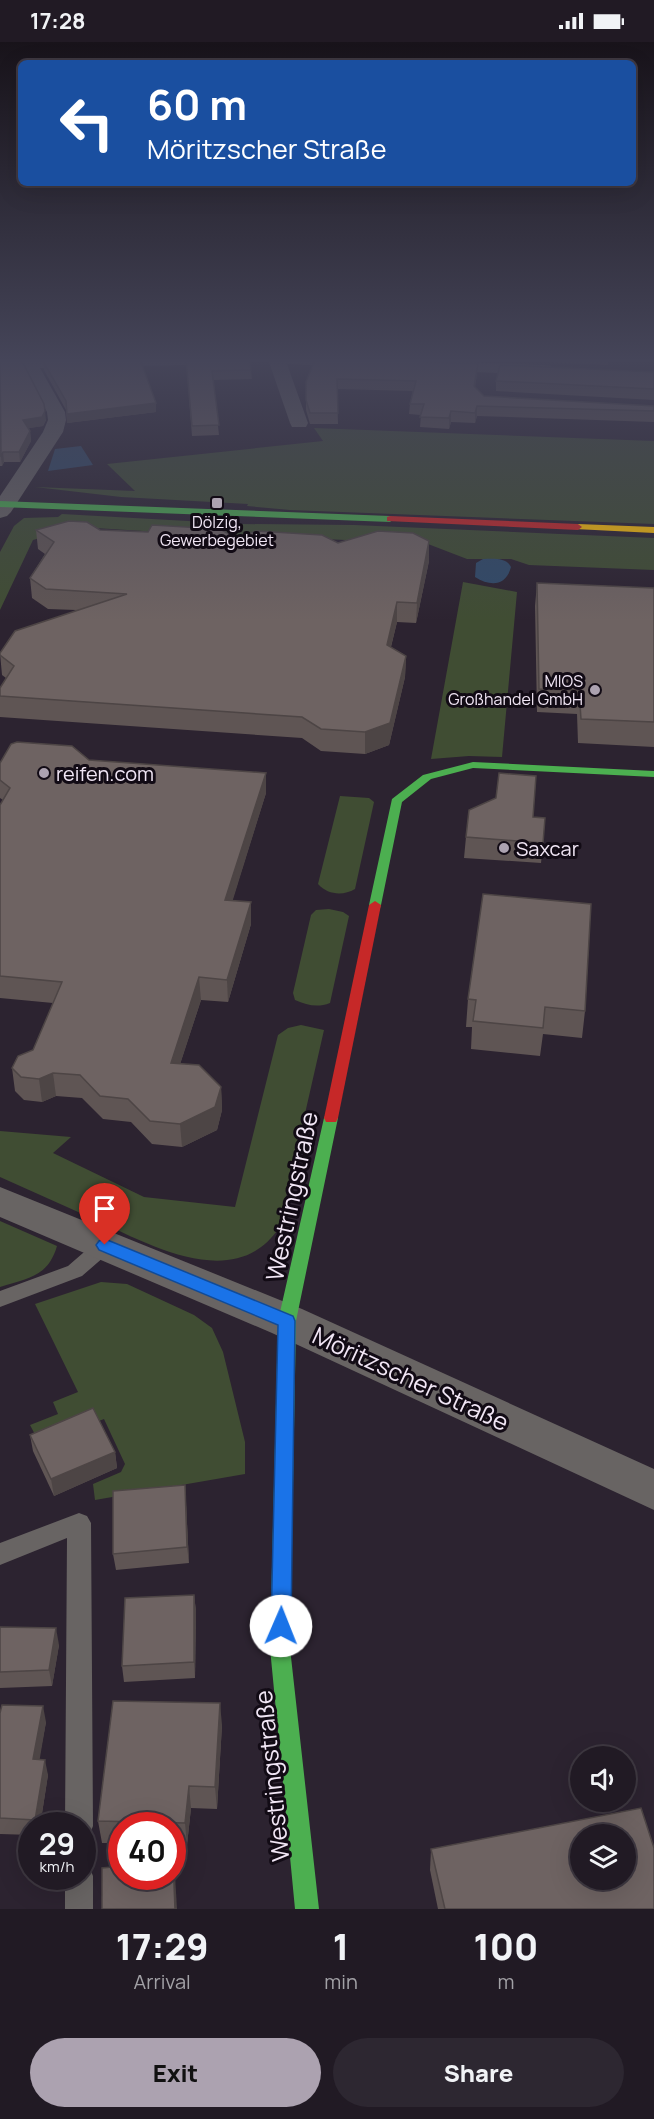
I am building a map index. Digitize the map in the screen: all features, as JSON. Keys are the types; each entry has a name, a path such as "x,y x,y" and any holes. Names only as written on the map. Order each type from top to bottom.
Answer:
{"street":[{"path":"2,507 43,446"},
{"path":"2,507 654,530"},
{"name":"Westringstraße","path":"307,1909 280,1648 287,1321 396,801 427,777 473,765 654,774"},
{"name":"Möritzscher Straße","path":"0,1201 287,1321 654,1490"}],"lane":[{"path":"0,1299 75,1271 105,1245"},
{"path":"0,1554 79,1523 79,1812"},
{"path":"79,1890 79,1909"}],"green space":[{"path":"275,446 654,446 654,524 290,510 247,506 248,504 121,497 35,487 135,491 107,464"},
{"path":"62,514 242,524 354,525 654,538 654,570 529,565 511,559 467,559 428,544 263,536 243,542 177,539 143,531 79,527 33,540 0,610 0,552 14,526 24,518 58,517"},
{"path":"463,582 517,592 502,757 469,756 431,759"},
{"path":"340,796 369,798 374,802 355,889 341,893 331,892 318,884"},
{"path":"329,909 349,916 330,1003 316,1006 295,1000 293,993 311,915 316,910"},
{"path":"301,1025 324,1030 279,1228 261,1247 239,1258 216,1261 191,1258 141,1241 0,1177 0,1131 71,1137 53,1153 144,1197 235,1207 278,1035 288,1028"},
{"path":"0,1221 57,1246 48,1264 36,1275 0,1287"},
{"path":"101,1282 127,1284 194,1315 212,1328 223,1352 245,1442 245,1474 95,1500 93,1484 121,1472 125,1464 104,1419 40,1444 30,1425 58,1414 53,1402 78,1392 35,1304"}],"water":[{"path":"81,446 93,465 48,471 55,449"},
{"path":"483,559 499,559 509,564 511,567 506,578 492,583 475,577 476,563"}],"building":[{"path":"1,446 22,446 19,452 3,452 1,457"},
{"path":"69,521 87,522 100,530 148,532 152,525 220,529 236,538 257,531 322,535 338,543 378,531 413,533 429,541 417,603 397,602 387,645 406,656 390,723 365,732 321,729 302,717 0,696 0,688 14,666 0,653 15,631 127,594 46,589 30,578 54,542 36,530"},
{"name":"MIOS Großhandel GmbH","path":"537,583 654,588 654,722 581,719 579,690 539,689"},
{"path":"17,742 72,746 89,760 266,773 225,900 251,902 227,980 199,977 171,1063 199,1065 221,1087 215,1107 180,1124 150,1121 128,1099 100,1096 80,1075 53,1073 39,1079 21,1077 12,1068 18,1056 33,1050 62,982 0,976 0,805 10,788 0,780 0,763 11,744"},
{"path":"499,773 536,776 533,817 545,818 543,843 466,837 469,810 496,798"},
{"path":"483,894 591,904 585,1011 545,1007 543,1028 473,1021 476,1000 468,999"},
{"path":"93,1408 115,1452 51,1479 30,1435"},
{"path":"185,1485 187,1547 113,1554 113,1491"},
{"path":"194,1595 194,1662 122,1666 125,1598"},
{"path":"0,1627 56,1628 49,1670 0,1672"},
{"path":"113,1701 220,1703 215,1787 189,1786 186,1814 108,1812 108,1821 98,1821"},
{"path":"2,1705 43,1706 33,1759 45,1760 36,1812 18,1812 18,1819 0,1818 0,1713"},
{"path":"641,1808 654,1848 654,1909 445,1909 431,1849 621,1812 636,1812 636,1809"},
{"path":"108,1867 108,1890 174,1890 175,1909 102,1909 102,1868"}],"traffic: fast":[{"path":"0,504 390,519"},
{"path":"375,905 396,801 427,777 473,765 654,774"},
{"path":"307,1909 280,1648 287,1321 331,1118"}],"traffic: slow":[{"path":"578,527 654,530"}],"traffic: jam":[{"path":"390,519 578,527"},
{"path":"331,1118 375,905"}],"place":[{"name":"Dölzig, Gewerbegebiet","path":"217,503"},
{"name":"MIOS Großhandel GmbH","path":"595,690"},
{"name":"reifen.com","path":"44,773"},
{"name":"Saxcar","path":"504,848"}],"route":[{"path":"105,1245 287,1321 281,1626"}]}
